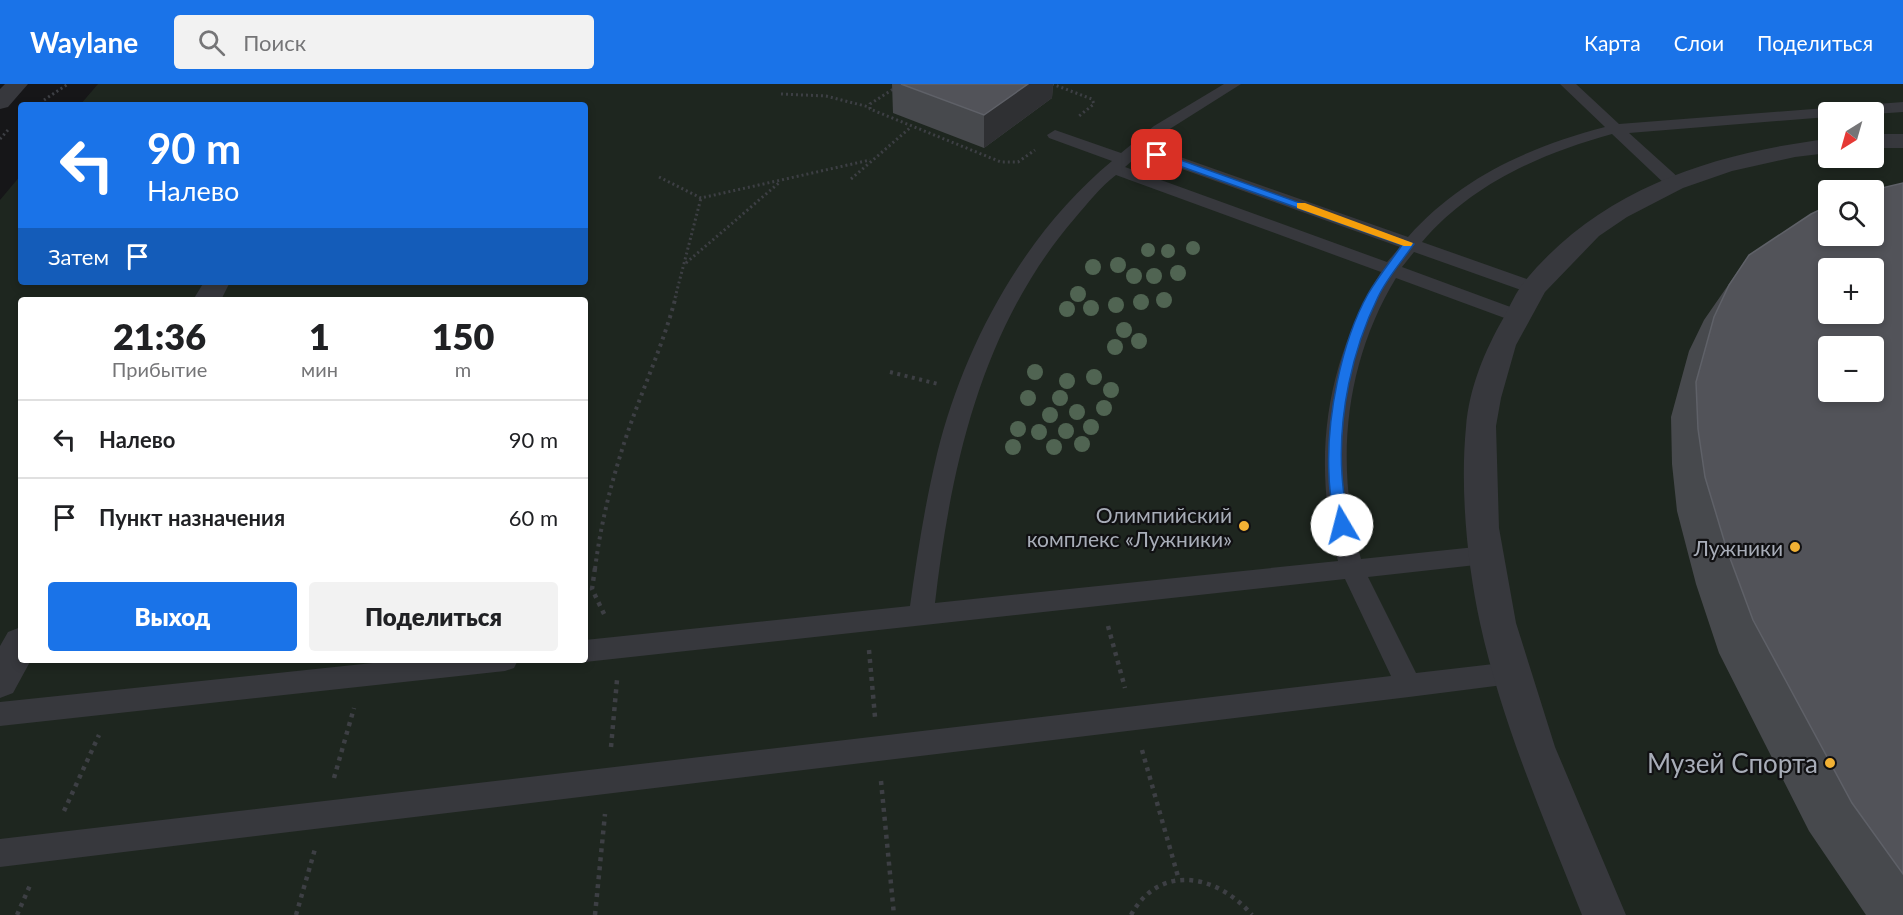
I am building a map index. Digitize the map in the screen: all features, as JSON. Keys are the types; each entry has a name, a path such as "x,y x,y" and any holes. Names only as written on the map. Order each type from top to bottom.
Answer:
{"street":[{"path":"0,102 17,84"},
{"path":"1884,141 1903,141"},
{"path":"1604,915 1535,747 1511,673 1498,623 1482,528 1481,426 1486,398 1502,345 1534,288 1590,231 1618,212 1674,183 1725,165 1818,147"},
{"path":"0,681 18,648"}],"lane":[{"path":"921,615 925,568 938,488 965,391 993,326 1020,278 1059,223 1124,158 1191,109 1234,84"},
{"path":"1567,84 1674,183"},
{"path":"1409,686 1352,569 1342,525 1335,476 1335,436 1348,357 1374,294 1408,244 1460,196 1504,169 1562,142 1615,129 1903,107"},
{"path":"1055,135 1408,244 1534,288"},
{"path":"1124,158 1389,269 1517,316"},
{"path":"588,651 1485,555"},
{"path":"0,714 477,663"},
{"path":"0,853 1511,673"}],"path":[{"path":"41,102 68,84"},
{"path":"869,107 873,102 902,84"},
{"path":"781,94 826,96 869,107 874,112 1009,164 1023,160 1092,107 1094,102 1088,96 1052,84"},
{"path":"851,179 870,160 911,127"},
{"path":"659,177 701,198 870,160"},
{"path":"685,264 783,180"},
{"path":"620,648 592,589 600,526 621,451 667,330 701,198"},
{"path":"890,372 965,391"},
{"path":"1131,915 1135,906 1154,888 1179,880 1205,882 1231,894 1252,915"}],"shaded area":[{"name":"Олимпийский комплекс «Лужники»","path":"98,84 1903,84 1903,915 0,915 0,200 18,179 18,285 588,285 588,102 83,102"}],"building":[{"path":"901,84 1028,84 984,115"},
{"name":"Лужники","path":"1903,183 1903,874 1852,803 1753,620 1727,550 1705,477 1698,429 1696,382 1714,317 1729,285 1749,255 1818,211 1818,246 1884,246 1884,187"}],"slow traffic":[{"path":"1301,206 1408,243"}],"place":[{"name":"Олимпийский комплекс «Лужники»","path":"1244,526"},
{"name":"Лужники","path":"1795,547"},
{"name":"Музей Спорта","path":"1830,763"}],"route":[{"path":"1157,155 1408,244 1374,294 1348,357 1335,436 1335,476 1342,525"}]}
